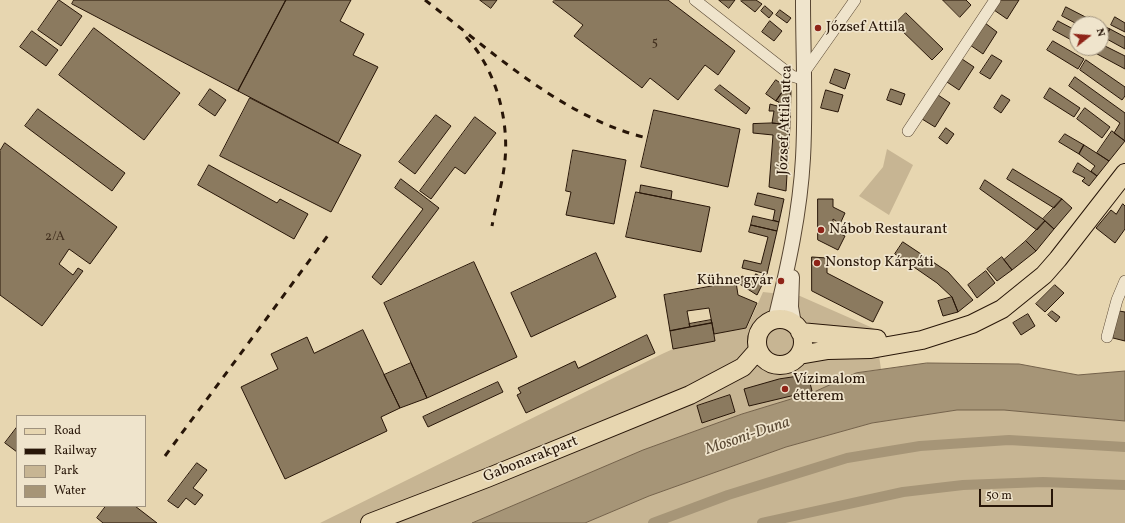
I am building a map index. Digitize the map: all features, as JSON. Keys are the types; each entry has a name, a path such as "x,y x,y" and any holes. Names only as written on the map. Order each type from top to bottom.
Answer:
{"main road":[{"path":"690,395 723,386 772,364 787,364 799,355 828,350 871,350 922,340 972,324 1002,309 1044,275 1125,173"},
{"path":"772,364 765,360 758,350 757,340 759,333 766,325 775,320 785,320 797,328 901,343"},
{"path":"797,328 802,341 799,355"},
{"path":"690,395 743,366 758,350"},
{"name":"Gabonarakpart","path":"370,523 487,478 690,395"}],"street":[{"path":"695,0 792,76 805,75 855,0"},
{"name":"József Attila utca","path":"797,328 791,307 793,241 803,159 805,75 803,0"},
{"path":"908,131 994,0"},
{"name":"József Attila utca","path":"775,320 793,241"},
{"path":"1107,337 1117,300 1125,281"}],"green space":[{"path":"887,149 913,165 889,215 859,196 883,167"},
{"path":"763,292 800,296 875,329 881,369 856,373 814,392 742,414 643,450 472,523 320,523 662,354 673,349 715,341 714,334 747,328"},
{"path":"957,410 1004,410 1125,421 1125,523 585,523 649,496 786,447 872,423"}],"water":[{"name":"Mosoni-Duna","path":"927,363 1019,364 1078,375 1125,371 1125,421 1004,410 957,410 872,423 786,447 649,496 585,523 472,523 643,450 742,414 814,392 856,373"}],"building":[{"path":"59,0 82,16 61,46 38,30"},
{"path":"74,0 286,0 238,91 72,4"},
{"path":"286,0 351,0 340,21 364,34 353,55 378,67 338,143 238,91"},
{"path":"480,0 497,0 491,8"},
{"path":"555,0 668,0 735,51 718,75 705,65 678,100 650,78 642,88 574,36 583,25 553,2"},
{"path":"719,0 735,0 729,8"},
{"path":"756,0 762,4 755,12 741,1"},
{"path":"943,0 966,0 971,5 960,17"},
{"path":"1001,0 1019,0 1007,19 994,10"},
{"path":"765,6 773,13 769,18 761,11"},
{"path":"1066,7 1083,16 1069,16 1069,20 1062,16"},
{"path":"780,10 791,18 787,23 776,15"},
{"path":"906,13 943,49 932,60 895,24"},
{"path":"1115,17 1125,23 1125,32 1111,25"},
{"path":"770,21 782,31 774,41 762,32"},
{"path":"1058,21 1069,27 1069,39 1053,30"},
{"path":"985,23 997,32 983,54 970,45"},
{"path":"94,28 180,93 144,140 59,75"},
{"path":"1110,29 1125,37 1125,49 1109,40"},
{"path":"32,31 58,50 46,66 20,47"},
{"path":"1053,41 1069,50 1069,56 1079,56 1084,59 1078,69 1047,50"},
{"path":"1109,48 1125,56 1125,69 1101,56 1109,56"},
{"path":"992,55 1002,61 990,79 980,73"},
{"path":"962,59 974,67 959,90 947,82"},
{"path":"1086,60 1125,87 1125,96 1122,100 1080,70"},
{"path":"835,69 850,74 845,89 830,83"},
{"path":"1075,77 1125,113 1125,141 1114,133 1120,123 1069,86"},
{"path":"776,80 786,87 776,101 766,94"},
{"path":"720,85 750,108 746,114 715,90"},
{"path":"786,87 791,90 790,125 772,123 774,111 769,111 770,104 777,106 779,102 776,101"},
{"path":"1050,88 1080,108 1074,117 1044,98"},
{"path":"210,89 226,100 215,116 199,105"},
{"path":"891,89 905,94 901,105 887,100"},
{"path":"826,90 843,95 838,112 821,108"},
{"path":"938,95 950,103 935,127 922,119"},
{"path":"1002,95 1010,100 1001,113 994,108"},
{"path":"250,98 361,155 331,212 220,156"},
{"path":"1085,108 1110,127 1102,138 1077,119"},
{"path":"38,109 125,173 112,191 25,126"},
{"path":"654,110 740,129 728,187 641,167"},
{"path":"436,115 451,126 415,174 399,162"},
{"path":"475,117 496,133 465,174 455,167 431,199 420,191"},
{"path":"772,123 790,125 786,191 769,187 773,135 753,133 753,124"},
{"path":"946,128 954,134 947,144 939,138"},
{"path":"1112,131 1125,141 1109,161 1097,153"},
{"path":"1065,134 1084,145 1079,154 1059,142"},
{"path":"5,143 117,227 90,264 69,249 59,264 73,275 78,268 83,271 42,326 0,295 0,151"},
{"path":"1084,145 1109,161 1097,176 1091,171 1095,166 1079,154"},
{"path":"573,150 626,160 614,224 566,215 571,192 566,191"},
{"path":"1078,163 1097,176 1089,186 1082,181 1085,178 1073,172"},
{"path":"209,165 277,203 280,199 308,214 294,239 198,185"},
{"path":"1013,169 1062,199 1054,208 1007,179"},
{"path":"401,179 439,208 381,285 372,277 423,209 395,188"},
{"path":"985,180 1045,221 1037,230 980,189"},
{"path":"641,185 672,191 671,199 640,193"},
{"path":"636,192 710,207 701,252 626,237"},
{"path":"758,193 784,199 779,222 773,220 775,210 755,205"},
{"path":"818,199 833,199 833,207 845,213 840,224 833,219 833,230 845,236 838,250 818,240"},
{"path":"1062,199 1072,208 1054,229 1043,219"},
{"path":"1123,204 1125,206 1125,229 1115,243 1096,228 1111,210 1116,214"},
{"path":"753,216 779,222 777,231 751,225"},
{"path":"1045,221 1054,229 1036,251 1026,241"},
{"path":"751,225 777,231 767,274 742,268 744,260 761,264 768,237 749,232"},
{"path":"1026,241 1036,251 1012,270 1004,260"},
{"path":"903,242 948,272 973,300 958,312 952,297 937,283 895,254"},
{"path":"596,253 616,297 531,337 511,293"},
{"path":"812,257 827,258 827,273 883,302 873,322 812,291"},
{"path":"1002,257 1012,270 997,281 987,269"},
{"path":"474,262 517,357 427,398 384,303"},
{"path":"986,271 995,283 977,298 968,285"},
{"path":"756,274 765,279 757,295 738,283 742,276 752,281"},
{"path":"736,282 738,295 757,303 746,328 714,334 709,308 687,311 690,327 670,331 664,295"},
{"path":"1055,285 1064,293 1045,312 1036,304"},
{"path":"952,297 958,312 943,316 938,301"},
{"path":"1052,311 1060,317 1056,322 1048,315"},
{"path":"1119,311 1125,312 1125,341 1113,338"},
{"path":"1028,314 1035,326 1021,335 1013,323"},
{"path":"711,320 712,323 690,327 689,324"},
{"path":"712,323 715,341 673,349 670,331"},
{"path":"363,330 400,408 381,417 387,431 285,479 241,387 278,369 271,354 307,337 314,353"},
{"path":"647,335 655,353 526,413 517,395 521,393 518,388 575,361 578,368"},
{"path":"411,363 427,398 400,408 384,375"},
{"path":"808,375 812,391 749,406 744,389 779,379"},
{"path":"498,382 503,392 428,427 423,417"},
{"path":"730,395 735,412 702,423 697,406"},
{"path":"16,428 16,451 5,443"},
{"path":"197,463 207,470 193,488 203,495 195,505 186,498 178,508 168,501"},
{"path":"105,507 136,507 157,523 103,523 97,518"}],"waterway":[{"path":"653,523 728,495 847,458 920,446 1009,440 1125,447"},
{"path":"762,523 903,492 963,485 1043,482 1125,485"}],"railway":[{"path":"425,0 501,60 555,98 583,114 613,127 643,137"},
{"path":"466,37 485,63 492,78 498,94 505,127 506,144 504,168 492,226"},
{"path":"165,456 329,234"}],"place":[{"name":"József Attila","path":"818,28"},
{"name":"Nábob Restaurant","path":"821,230"},
{"name":"Nonstop Kárpáti","path":"817,263"},
{"name":"Kühne gyár","path":"781,281"},
{"name":"Vízimalom étterem","path":"785,389"}]}
